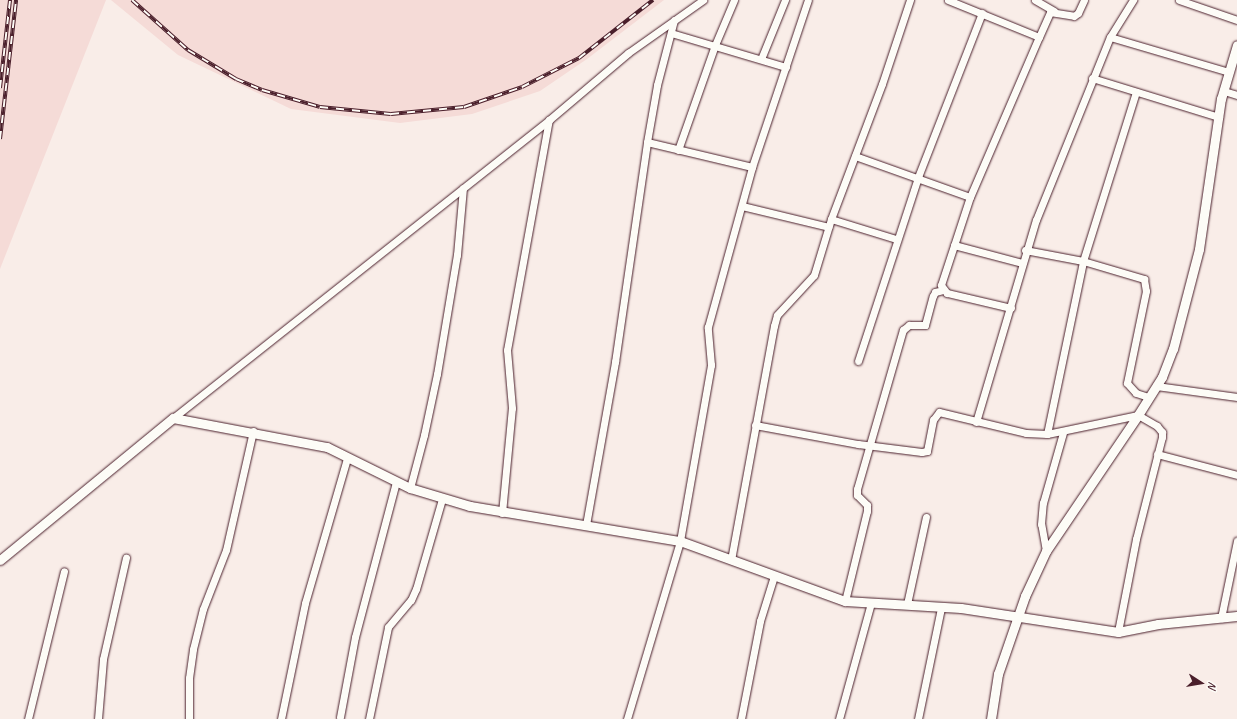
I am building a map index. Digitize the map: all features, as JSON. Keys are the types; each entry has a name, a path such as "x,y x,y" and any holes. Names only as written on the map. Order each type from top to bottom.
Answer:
{"street":[{"path":"0,560 173,418 549,120 628,53 703,0"},
{"path":"678,150 714,45 734,0"},
{"path":"761,59 785,0"},
{"path":"626,719 680,541 711,365 708,327 752,167 808,0"},
{"path":"731,560 755,425 777,315 814,275 831,219 910,0"},
{"path":"948,0 1039,37"},
{"path":"1035,0 1054,11 1074,16 1078,14 1084,0"},
{"path":"976,422 1011,308 1025,250 1092,78 1110,37 1133,0"},
{"path":"1180,0 1190,2 1237,20"},
{"path":"1011,308 947,293 943,290 941,285 970,196 1048,15 1054,11"},
{"path":"858,361 896,239 982,13"},
{"path":"586,525 615,362 647,142 657,85 674,20"},
{"path":"671,33 786,67"},
{"path":"1110,37 1229,72"},
{"path":"991,719 998,674 1018,616 1046,551 1138,415 1156,386 1173,349 1199,249 1224,91 1237,45"},
{"path":"1092,78 1219,118"},
{"path":"1224,91 1237,95"},
{"path":"1047,434 1082,261 1136,92"},
{"path":"502,514 512,408 508,344 549,120"},
{"path":"647,142 752,167"},
{"path":"855,156 970,196"},
{"path":"410,488 424,435 438,367 457,255 463,188"},
{"path":"742,206 829,227"},
{"path":"831,219 896,239"},
{"path":"954,245 1022,263"},
{"path":"1025,250 1082,261 1144,279 1146,291 1127,383 1136,393 1148,397"},
{"path":"845,601 868,511 867,505 857,495 883,394 894,370 903,330 909,325 925,325 932,296 935,292 943,290"},
{"path":"1156,386 1237,397"},
{"path":"755,425 869,445 924,452 928,447 935,414 943,412 976,422 1026,433 1047,434 1063,433 1138,415 1160,428 1162,437 1136,539 1118,632"},
{"path":"173,418 253,431 327,447 410,488 442,499 502,514 586,525 680,541 845,601 907,604 1018,616 1118,632 1158,624 1237,616"},
{"path":"189,719 189,678 193,649 202,609 226,550 253,431"},
{"path":"1046,551 1041,524 1043,503 1063,433"},
{"path":"1157,454 1237,474"},
{"path":"281,719 305,603 347,458"},
{"path":"340,717 356,637 396,482"},
{"path":"369,719 388,627 416,589 442,499"},
{"path":"907,604 926,517"},
{"path":"1222,618 1237,541"},
{"path":"98,719 103,659 126,558"},
{"path":"28,719 64,571"},
{"path":"741,719 760,621 774,576"},
{"path":"839,719 871,603"},
{"path":"918,719 941,608"}],"shaded area":[{"path":"0,0 106,0 0,269"},
{"path":"111,0 664,0 587,59 540,91 472,114 400,123 291,109 178,55"}],"railway":[{"path":"0,88 10,0"},
{"path":"0,139 16,0"},
{"path":"132,0 188,50 236,79 262,90 320,107 391,114 464,107 522,87 579,58 653,0"}]}
